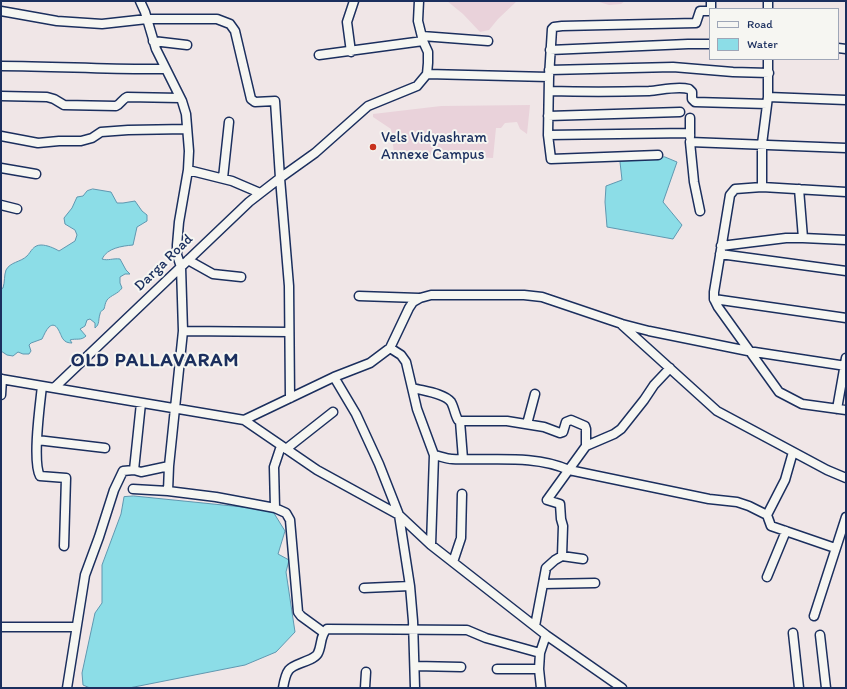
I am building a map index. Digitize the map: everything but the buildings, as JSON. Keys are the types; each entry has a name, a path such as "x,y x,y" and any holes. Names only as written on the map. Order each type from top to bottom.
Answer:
{"street":[{"path":"140,1 153,41 186,114 189,151 188,170 176,245 177,255 181,267 183,331 169,466 168,491"},
{"path":"351,52 347,22 354,1"},
{"path":"419,1 418,20 428,52 427,74 549,74 673,67 733,72 768,73"},
{"path":"658,155 551,158 548,135 548,116 552,30 556,26 696,23 700,11 709,10"},
{"path":"1,11 57,21 102,24 147,19 217,19 230,24 235,31 251,99 255,102 274,101 289,286 290,398"},
{"path":"319,55 351,52 423,39 488,41"},
{"path":"153,41 187,45"},
{"path":"550,50 709,44"},
{"path":"762,187 762,144 768,100 768,60"},
{"path":"1,66 45,66 128,70 165,69"},
{"name":"Darga Road","path":"54,388 260,193 315,152 368,106 417,86 427,74"},
{"path":"549,91 592,92 685,88 692,92 692,99 695,102 846,100"},
{"path":"1,96 47,97 64,105 116,106 122,99 127,97 180,98"},
{"path":"548,116 680,112"},
{"path":"690,118 690,139 694,182 700,211"},
{"path":"223,178 229,122"},
{"path":"1,136 38,143 82,141 92,138 101,132 187,129"},
{"path":"548,135 688,133 690,139"},
{"path":"690,139 846,148"},
{"path":"1,168 36,174"},
{"path":"188,170 223,178 260,193"},
{"path":"359,296 420,298 431,296 524,295 542,298 622,324 748,351 846,363 842,410 802,404 778,392 748,351 718,307 714,299 714,292 730,195 735,189 762,187 846,192"},
{"path":"799,189 803,238"},
{"path":"1,205 17,209"},
{"path":"720,250 786,238 846,240"},
{"path":"720,250 846,271"},
{"path":"188,260 213,274 241,277"},
{"path":"244,420 334,377 370,363 390,348 409,308 420,298"},
{"path":"714,299 846,318"},
{"path":"622,324 684,379 717,411 827,470 846,478"},
{"path":"183,331 289,332"},
{"path":"390,348 401,356 406,362 417,409 434,455 431,545"},
{"path":"562,556 563,526 560,504 546,500 586,446 614,434 621,429 654,385 670,368"},
{"path":"334,377 356,414 380,464 399,515 410,586 415,688"},
{"path":"1,390 2,379 244,420 317,470 399,515 431,545 546,635 622,688"},
{"path":"42,386 37,440 37,471 40,476 66,478 64,546"},
{"path":"413,388 445,398 451,403 458,420 460,421 463,459"},
{"path":"527,424 535,394"},
{"path":"134,470 141,403"},
{"path":"275,508 274,467 278,455 284,447 333,412"},
{"path":"460,421 507,421 544,427 560,433 563,432 566,422 571,420 585,426 586,446"},
{"path":"37,440 105,448"},
{"path":"767,515 785,480 794,452"},
{"path":"434,455 451,459 526,460 549,462 569,470 709,499 737,502 767,515 771,526 835,548"},
{"path":"67,688 85,575 114,490 123,471 134,470 141,472 169,466"},
{"path":"133,489 168,491 216,497 275,508 286,513 290,520 298,612 301,616 323,632"},
{"path":"453,562 461,538 462,494"},
{"path":"814,616 846,517"},
{"path":"767,577 786,531"},
{"path":"535,626 546,568 562,556 583,560"},
{"path":"543,584 595,583"},
{"path":"364,588 410,586"},
{"path":"1,627 13,624 76,627"},
{"path":"283,688 285,676 291,666 314,657 318,653 323,632 326,629 331,628 413,631 467,630 486,638 540,653"},
{"path":"793,633 799,688"},
{"path":"541,688 539,669 540,653 546,635"},
{"path":"820,635 826,688"},
{"path":"415,666 461,667"},
{"path":"497,669 539,669"},
{"path":"364,688 366,672"}],"shaded area":[{"path":"447,1 517,1 489,30 480,32 463,14"},
{"path":"596,1 625,1 621,4 609,5"},
{"path":"530,105 527,134 520,129 517,122 505,123 501,128 496,128 493,158 394,153 391,129 373,117 373,114 441,106"}],"water":[{"path":"665,157 677,162 663,202 682,225 673,239 607,227 605,202 606,186 622,180 620,162"},
{"path":"93,189 111,192 117,203 135,201 147,215 147,221 137,227 133,245 111,250 104,255 102,259 120,259 130,274 125,274 120,277 122,288 105,303 104,309 99,316 97,326 95,328 95,323 90,319 87,320 85,326 80,329 86,336 84,338 70,340 72,343 67,342 63,339 58,329 52,325 49,327 42,339 29,345 31,351 29,354 18,352 13,356 7,355 1,351 1,289 4,286 6,270 10,265 25,258 32,249 38,245 53,248 59,251 75,241 77,235 75,230 65,224 64,218 72,208 77,197 83,196 87,191"},
{"path":"134,496 272,510 285,531 278,554 289,560 286,572 295,632 276,652 245,665 129,688 90,688 83,685 82,673 95,613 102,603 102,565 121,514 124,497"}],"place":[{"name":"Vels Vidyashram Annexe Campus","path":"373,147"}],"district":[{"name":"OLD PALLAVARAM","path":"155,361"}]}
